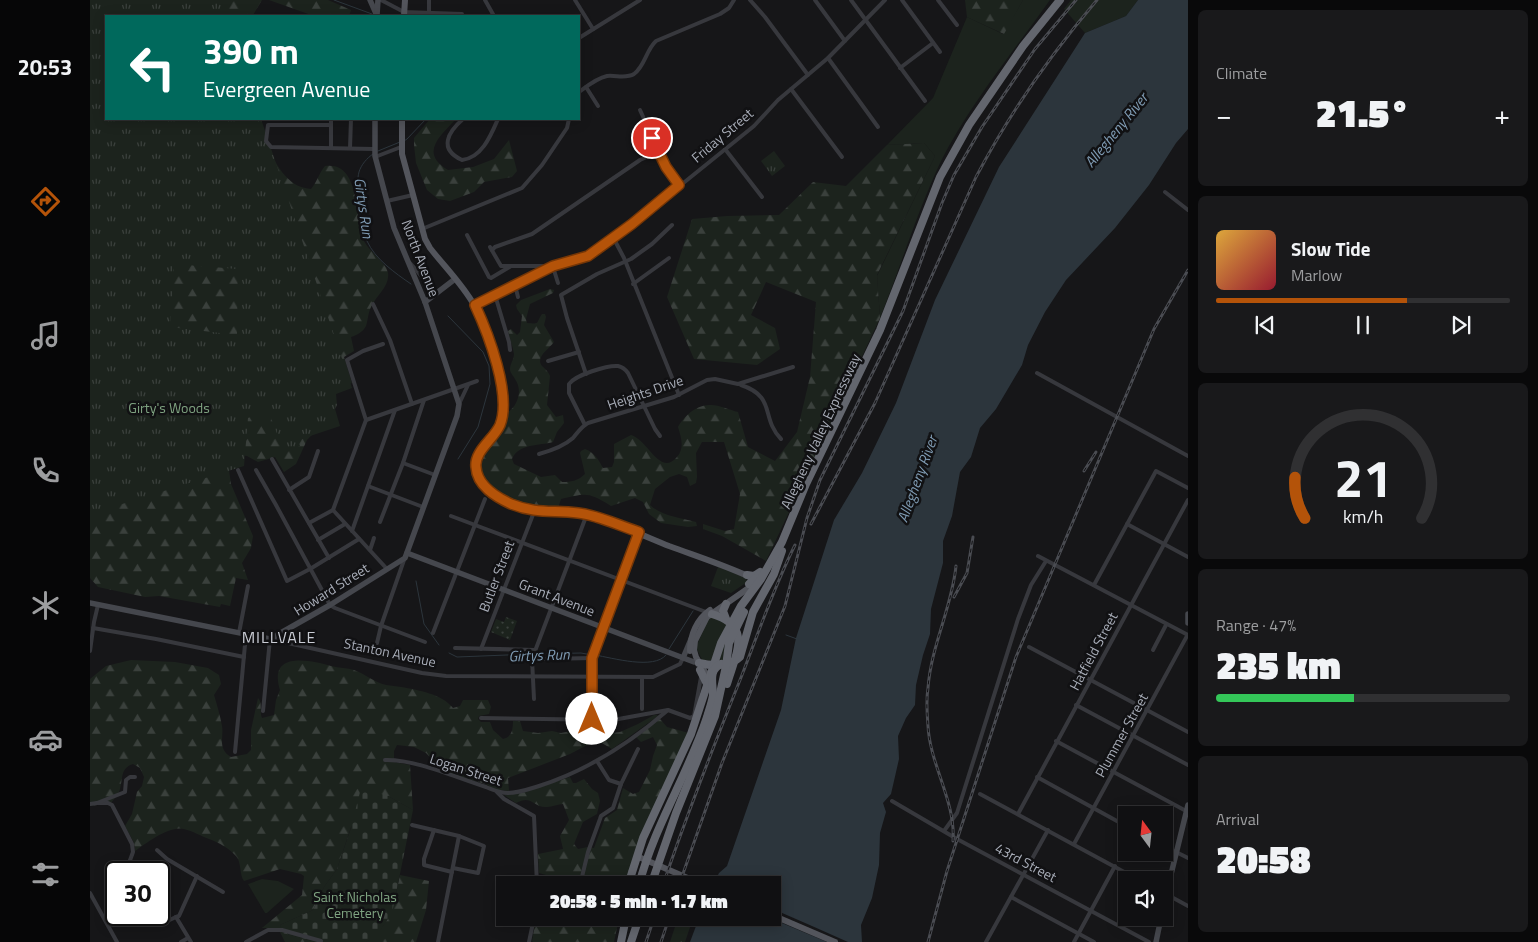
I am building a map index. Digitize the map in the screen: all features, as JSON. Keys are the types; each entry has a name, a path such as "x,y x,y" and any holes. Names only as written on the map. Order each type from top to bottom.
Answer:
{"highway":[{"name":"Allegheny Valley Expressway","path":"631,876 643,838 691,734 716,654 731,622 762,579 777,553 806,484 880,330 932,195 969,125 1023,46 1060,0"},
{"name":"Allegheny Valley Expressway","path":"731,622 747,606 765,582 782,551 818,468 898,301 933,204 949,169 991,100 1033,40 1065,0"},
{"path":"749,580 762,571 806,484"},
{"path":"706,682 717,666 730,663 740,657 753,612 774,574 782,551"},
{"path":"650,836 688,757 708,698 708,687 698,665 727,664 736,653 738,633 723,611 726,604"},
{"path":"709,613 731,622"},
{"name":"Allegheny Valley Expressway","path":"654,876 676,813 715,716 727,664 729,643 733,634 731,622"},
{"path":"641,876 660,822 706,720 712,701 706,682"},
{"path":"638,876 646,860 650,836 670,782"},
{"path":"617,942 620,926"},
{"path":"621,942 624,926"},
{"path":"626,942 629,926"},
{"path":"631,942 636,926"}],"main road":[{"path":"404,14 405,0"},
{"path":"402,120 401,144 425,239 475,305 491,344 500,384 502,403 500,425 476,462 476,472 483,484 493,494 509,503 534,512 586,514 639,532 749,580"},
{"path":"698,665 694,646 709,613 726,604 750,587 749,580"},
{"path":"698,665 690,649 691,638 699,621 749,580"},
{"path":"646,860 683,876"},
{"path":"781,919 835,942"}],"street":[{"path":"370,0 377,15"},
{"path":"377,15 380,0 404,14 462,14"},
{"path":"429,0 429,15"},
{"path":"485,0 493,15"},
{"path":"575,0 593,29"},
{"path":"580,37 640,0"},
{"path":"580,91 604,77 626,77 633,74 641,66 651,46 656,41 720,14 729,8 734,0"},
{"path":"750,0 808,74"},
{"path":"815,0 845,41"},
{"path":"851,0 863,14 866,21 924,101"},
{"name":"Friday Street","path":"475,305 551,267 588,256 614,239 754,126 790,89 828,58 885,0"},
{"path":"902,0 940,52"},
{"path":"938,0 957,25"},
{"path":"900,68 933,43"},
{"path":"828,58 878,127"},
{"path":"586,87 598,106"},
{"path":"790,89 842,157"},
{"path":"640,110 658,152 679,185"},
{"path":"331,120 331,148"},
{"path":"350,148 351,120"},
{"name":"North Avenue","path":"374,120 375,153 397,236 425,302 459,404"},
{"path":"462,120 450,132 448,144 452,153 462,160 472,158 478,154 498,120"},
{"path":"422,229 525,186 567,128 569,120"},
{"path":"331,125 268,125 266,141 270,148 350,148 375,153 401,144"},
{"path":"726,148 762,197"},
{"path":"558,283 551,267 501,266 491,248 532,234 640,160 658,152"},
{"path":"1165,192 1188,210"},
{"path":"387,201 413,195"},
{"path":"586,374 566,318 561,295 597,274 625,262 652,244 672,225"},
{"path":"467,235 489,277 498,275 511,266"},
{"path":"614,239 679,395"},
{"path":"633,284 669,258"},
{"path":"407,260 436,293"},
{"path":"425,302 455,279"},
{"path":"515,285 518,297"},
{"path":"495,295 510,350"},
{"path":"373,304 390,340 412,404"},
{"path":"309,523 333,510 366,420 347,360 363,351 384,344"},
{"path":"548,361 578,352"},
{"path":"586,425 568,386 573,379 612,366 623,368 631,378 660,436"},
{"name":"Heights Drive","path":"539,454 549,452 570,441 586,425 679,395 711,379 738,384 794,368"},
{"path":"1037,373 1188,456"},
{"path":"366,420 477,381"},
{"path":"377,643 380,626 459,410 459,404 468,384"},
{"path":"738,384 756,392 764,399 770,422 781,439"},
{"path":"380,522 424,400"},
{"path":"352,531 395,410"},
{"path":"290,490 309,477 319,454"},
{"path":"272,460 329,558"},
{"path":"403,462 435,475"},
{"path":"238,470 287,581 360,539"},
{"path":"256,470 330,605 425,642"},
{"path":"1094,585 1156,471 1188,488"},
{"path":"368,486 423,507"},
{"path":"433,633 485,499"},
{"name":"Hatfield Street","path":"1018,814 1188,500"},
{"path":"333,510 387,569"},
{"name":"Butler Street","path":"481,650 534,512"},
{"path":"534,699 534,677 531,662 586,514"},
{"path":"451,516 709,613"},
{"path":"318,540 345,524"},
{"path":"1127,524 1188,557"},
{"path":"592,719 592,657 639,532"},
{"path":"370,550 374,538"},
{"name":"Howard Street","path":"270,640 330,605 406,556"},
{"name":"Grant Avenue","path":"406,556 456,572 671,653 698,665"},
{"path":"1038,556 1188,636"},
{"path":"944,831 957,812 1031,585 1046,561"},
{"path":"239,633 248,586"},
{"name":"Stanton Avenue","path":"90,603 446,676 653,677 680,664 682,658"},
{"path":"90,651 98,605"},
{"path":"1188,614 1188,623"},
{"path":"1153,650 1166,625"},
{"path":"93,628 244,657"},
{"path":"235,752 246,634"},
{"name":"Plummer Street","path":"1074,844 1188,636"},
{"path":"682,658 691,638"},
{"path":"263,711 270,640"},
{"path":"1029,647 1188,732"},
{"path":"455,648 534,652"},
{"path":"544,659 592,657"},
{"path":"642,677 642,709"},
{"path":"481,718 614,720 668,710 690,718 694,716 706,682"},
{"path":"1076,705 1188,765"},
{"name":"Logan Street","path":"385,760 399,760 418,765 486,786 497,792 509,793 536,787 569,776 597,761 635,736 668,710"},
{"path":"1056,741 1188,809 1171,871"},
{"path":"582,876 588,852 602,816 613,808 621,784 638,749"},
{"path":"597,761 610,780 621,784"},
{"path":"97,803 125,792 126,780 130,777 135,777"},
{"path":"1037,777 1118,822"},
{"path":"497,792 504,799 534,816 537,876"},
{"path":"980,794 1123,871"},
{"name":"43rd Street","path":"892,801 1150,942"},
{"path":"90,804 108,803 112,805 130,839 133,852 130,861"},
{"path":"412,825 434,830 459,836 484,846 479,871 476,873 424,864 434,830"},
{"path":"992,942 986,941 1048,830"},
{"path":"438,942 459,836"},
{"path":"157,850 168,859 223,892"},
{"path":"1173,850 1188,858"},
{"path":"1074,942 1114,866"},
{"path":"170,920 179,916 197,876"},
{"path":"90,893 117,942"},
{"path":"1010,897 1094,942"},
{"path":"1173,898 1188,906"},
{"path":"176,917 190,940 181,942"},
{"path":"529,942 532,926"},
{"path":"1156,942 1159,926"},
{"path":"246,942 268,930 282,930 321,940"}],"green space":[{"path":"90,0 262,0 253,15 105,15"},
{"name":"Girty's Woods","path":"90,0 221,0 227,15 105,15 105,120 261,120 352,388 336,394 337,405 335,409 340,426 298,440 300,446 284,452 268,410 248,418 244,466 90,514","holes":["174,264 238,269 237,335 170,327"]},
{"path":"269,0 328,0 351,10 349,15 311,15"},
{"path":"965,0 1023,0 1004,34 967,17"},
{"path":"1023,0 1050,0 978,99 952,140 924,200 880,318 877,276 935,156 924,143 887,145 933,98 967,17 1003,34"},
{"path":"1071,0 1138,0 1126,16 1085,33 1064,9"},
{"name":"Girty's Woods","path":"90,80 105,120 265,143 288,179 294,184 311,189 325,166 337,167 345,172 354,192 363,239 387,269 388,278 385,287 370,309 366,326 360,333 351,337 354,351 344,357 352,383 337,388 329,417 307,440 296,464 284,472 275,457 258,462 247,456 240,455 229,470 231,484 253,536 251,548 242,563 248,580 236,578 230,606 221,604 220,607 159,596 145,597 98,587 90,578"},
{"path":"429,120 455,120 435,144 435,157 439,164 448,170 473,167 494,159 509,140 517,171 512,177 484,182 474,192 450,201 438,199 427,190 416,163 414,138"},
{"path":"924,143 935,156 877,275 880,318 766,561 722,536 703,529 703,524 725,531 734,529 740,494 724,442 702,442 696,453 696,483 690,486 687,477 679,474 670,477 655,489 650,505 660,512 696,522 697,526 688,527 661,523 649,514 643,502 635,498 611,506 592,496 582,495 561,499 559,509 548,509 507,498 494,491 485,482 480,472 480,460 499,432 505,412 507,413 514,406 519,393 519,388 510,370 514,354 508,331 511,329 517,335 520,332 522,316 516,305 521,300 550,289 554,290 553,293 530,304 526,319 527,323 536,323 542,314 545,314 544,325 554,342 540,359 540,363 550,376 547,405 556,417 563,415 564,423 557,432 553,442 519,450 512,459 514,464 541,477 555,475 562,482 574,481 585,474 581,451 585,449 594,454 603,468 612,467 614,462 614,444 631,435 637,438 654,456 665,463 671,462 681,450 682,442 678,427 687,415 706,405 738,412 748,447 775,461 797,432 810,377 816,302 766,282 751,315 775,328 780,349 757,365 694,359 667,297 692,219 779,215 813,182 846,186 887,145"},
{"path":"774,151 785,166 772,176 761,161"},
{"path":"718,567 746,578 747,582 731,593 711,586"},
{"path":"712,615 728,623 723,662 702,660 696,647"},
{"path":"506,617 517,621 510,640 491,632 496,619 504,622"},
{"path":"131,660 175,662 208,668 219,675 221,684 214,695 222,726 223,747 231,757 247,754 251,750 251,730 258,698 262,718 274,715 276,700 280,690 278,678 280,669 285,664 293,661 312,662 354,670 382,684 429,693 443,699 453,708 460,706 463,700 488,700 491,707 489,714 479,716 478,719 481,722 490,722 493,730 503,739 510,735 513,721 520,721 523,731 538,733 552,731 561,733 576,730 611,733 620,732 654,715 658,716 612,749 600,742 593,742 570,754 508,778 509,791 498,790 444,771 426,753 414,747 397,745 394,751 394,762 410,765 413,810 388,796 351,827 337,869 324,887 313,910 280,925 284,933 316,942 285,942 278,928 262,928 302,895 304,876 280,869 244,881 238,859 227,848 194,832 178,828 165,832 135,851 134,843 125,826 132,814 137,792 142,786 144,777 140,768 133,764 124,771 119,791 111,803 90,806 90,679 106,666"},
{"path":"660,719 667,727 689,733 630,876 546,876 539,873 538,854 563,849 560,836 569,820 563,804 542,807 526,800 516,803 504,795 525,792 570,777 573,783 584,779 598,793 600,801 597,814 583,822 574,844 578,849 594,848 605,818 617,810 623,788 633,794 639,792 650,770 657,745 653,737 641,742 636,737"},
{"name":"Saint Nicholas Cemetery","path":"361,788 388,796 413,810 392,913 377,935 366,942 316,942 283,933 280,925 313,910 324,887 337,869 351,828"},
{"path":"400,875 429,881 426,910 416,942 366,942 375,935 387,920"},
{"path":"262,879 278,881 294,889 267,913 265,913 248,884"},
{"path":"535,926 617,926 614,942 532,941"},
{"path":"675,926 690,926 685,942 670,942"}],"water":[{"name":"Allegheny River","path":"1138,0 1188,0 1188,129 1176,143 1149,185 1115,228 1066,280 1045,312 1028,345 1022,365 996,409 980,428 971,457 960,472 952,516 943,541 943,563 931,609 930,634 916,685 915,705 906,718 898,736 899,759 891,794 883,803 886,812 880,833 879,865 872,898 861,925 862,942 690,942 696,926 781,926 781,876 718,876 727,866 781,710 796,638 834,520 862,473 896,403 935,300 999,167 1085,33 1126,16"}],"pier":[{"path":"781,913 848,942 827,942 781,923"}],"waterway":[{"name":"Girtys Run","path":"334,0 372,14"},
{"name":"Girtys Run","path":"404,141 425,120"},
{"name":"Girtys Run","path":"378,151 400,142"},
{"name":"Girtys Run","path":"373,154 363,164 358,178 359,207 365,235 371,248 380,260 411,284"},
{"name":"Girtys Run","path":"448,316 483,352 489,366 490,384 478,427 458,459"},
{"name":"Girtys Run","path":"416,581 424,624 439,645"},
{"name":"Girtys Run","path":"669,649 693,611"},
{"name":"Girtys Run","path":"786,635 797,639"},
{"name":"Girtys Run","path":"449,653 457,657 532,654"},
{"name":"Girtys Run","path":"536,654 581,653 592,655"},
{"name":"Girtys Run","path":"595,655 633,662 652,662 666,655"}],"railway":[{"path":"682,876 722,763 785,606 807,518 820,480 903,311 954,175 982,127 1035,49 1076,0"},
{"path":"811,524 875,403 976,177 1002,130 1032,85 1097,0"},
{"path":"928,942 947,871 1016,657 1154,329 1188,270"},
{"path":"1084,471 1096,452"},
{"path":"954,597 967,573 973,537"},
{"path":"666,876 767,609 795,545"},
{"path":"953,841 951,812 930,741 927,693 933,657 954,581 956,566"},
{"path":"646,942 651,926"},
{"path":"661,942 666,926"}],"district":[{"name":"MILLVALE","path":"279,637"}],"route":[{"path":"592,719 592,658 639,532 586,514 534,512 524,509 493,494 479,479 476,472 476,462 500,425 502,403 500,384 489,336 475,305 553,266 588,256 614,239 679,185 666,167 652,138"}]}
